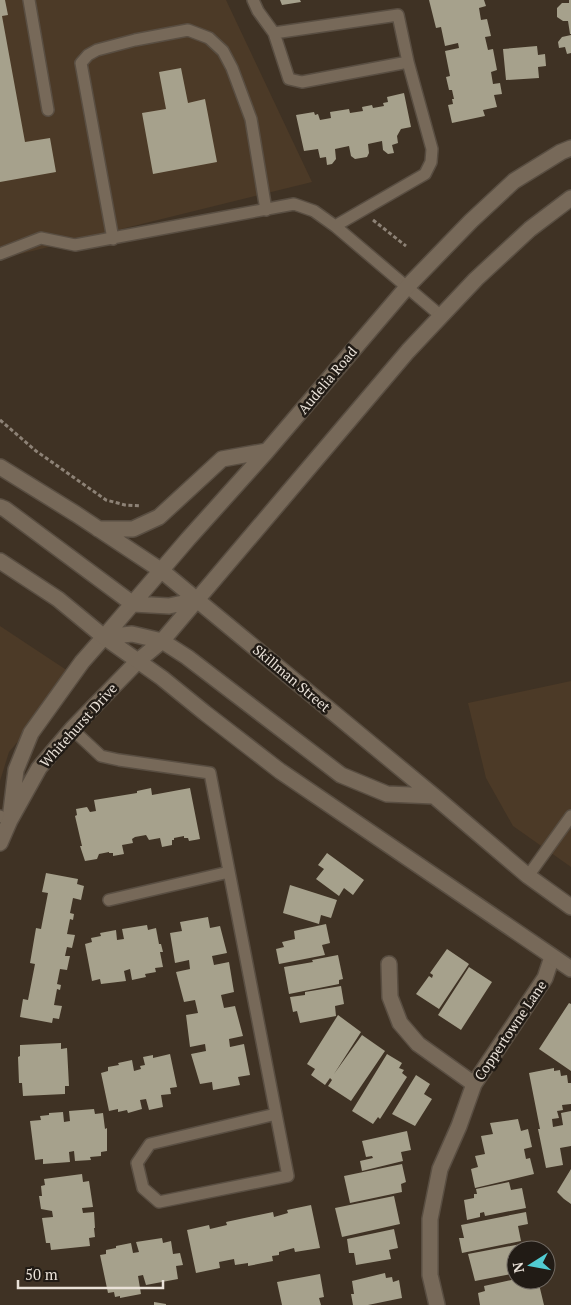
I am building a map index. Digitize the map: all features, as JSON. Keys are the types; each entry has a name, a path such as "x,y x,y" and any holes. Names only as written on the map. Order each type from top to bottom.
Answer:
{"main road":[{"name":"Audelia Road","path":"104,637 267,451 406,287 471,221 514,181 561,152 571,148"},
{"path":"138,661 162,642 408,351 476,279 530,229 571,198"},
{"path":"98,529 133,529 159,517 222,459 267,451"},
{"name":"Skillman Street","path":"0,467 162,571 528,876 571,906"},
{"path":"0,507 133,604 170,606 198,600"},
{"path":"0,561 58,599 104,637 162,678 280,771 571,969"},
{"path":"104,637 132,634 162,642 188,657 341,775 387,794 434,796"},
{"name":"Whitehurst Drive","path":"0,843 16,770 31,733 82,662 104,637"},
{"name":"Whitehurst Drive","path":"5,818 39,768 72,729 138,661"},
{"name":"Coppertowne Lane","path":"437,1305 430,1275 430,1219 440,1169 459,1126 474,1084 546,978 552,957"},
{"path":"389,964 390,997 400,1023 418,1044 474,1084"}],"lane":[{"path":"29,0 48,110"},
{"path":"253,0 258,11 274,33 289,79 302,82 408,62"},
{"path":"274,33 398,15 408,62 432,149 431,162 425,174 334,226"},
{"path":"113,239 82,62 88,55 97,50 135,40 188,30 209,38 222,52 232,68 251,118 266,210"},
{"path":"0,254 41,238 75,246 294,204 314,211 334,226 441,316"},
{"path":"72,729 101,756 210,773 229,872 276,1114 288,1176 160,1202 143,1188 137,1163 150,1144 276,1114"},
{"path":"528,876 570,822"},
{"path":"109,900 229,872"}],"path":[{"path":"360,210 406,246"},
{"path":"0,420 36,451 106,500 125,505 144,506"}],"shaded area":[{"path":"0,0 226,0 312,182 0,259"},
{"path":"0,626 74,675 9,752 0,781"},
{"path":"571,681 571,867 513,826 486,778 468,703"}],"building":[{"path":"0,0 5,0 8,15 2,16 25,142 50,138 56,172 0,182"},
{"path":"280,0 300,0 301,2 282,5"},
{"path":"429,0 484,0 486,6 479,8 481,20 487,19 491,36 485,37 488,50 493,49 497,70 491,72 493,84 500,83 502,94 494,95 497,107 483,110 485,116 452,123 448,105 453,104 452,99 454,99 452,90 449,90 446,77 450,76 445,51 459,48 458,43 445,46 441,27 436,28"},
{"path":"569,0 571,0 571,34 568,21 563,21 557,17 557,8 562,3 569,3"},
{"path":"571,35 571,53 567,54 565,47 559,48 558,42 562,37"},
{"path":"537,46 538,55 545,54 546,66 538,67 539,78 506,80 503,49"},
{"path":"181,68 188,103 205,99 217,162 153,174 142,113 166,109 159,72"},
{"path":"404,93 411,127 401,129 397,136 398,143 392,145 394,153 388,154 383,150 382,141 368,144 369,153 367,157 355,159 351,156 349,146 335,149 336,159 332,164 327,165 326,157 320,158 318,149 304,151 296,115 314,112 315,115 318,114 320,120 331,118 330,112 349,109 350,113 363,111 362,107 372,105 373,108 384,106 383,103 388,102 387,97"},
{"path":"151,788 152,795 190,788 200,839 189,841 184,836 174,838 172,845 162,847 160,838 149,840 146,835 135,837 132,839 133,843 122,845 124,854 113,856 113,853 109,852 99,854 97,859 85,861 80,846 82,846 75,816 77,815 76,809 87,807 90,812 96,811 94,800 137,793 137,791"},
{"path":"327,853 364,880 353,895 344,888 339,896 316,879 324,869 318,865"},
{"path":"46,873 78,879 77,884 84,886 81,900 73,898 70,913 74,914 73,920 70,919 67,934 75,935 72,948 67,947 65,956 70,956 67,970 60,969 57,984 61,985 60,990 57,989 54,1005 62,1006 59,1019 53,1018 52,1023 20,1017 23,999 28,1000 35,964 30,963 36,928 41,929 48,893 42,892"},
{"path":"290,885 337,900 331,918 321,915 319,924 283,913"},
{"path":"208,917 210,928 220,926 227,953 212,956 214,965 229,962 234,992 221,995 224,1008 235,1006 243,1036 229,1039 230,1047 244,1044 250,1075 238,1077 240,1085 213,1090 212,1082 200,1084 191,1054 206,1051 205,1044 190,1047 186,1015 198,1013 195,1000 184,1002 176,972 190,969 189,960 175,963 170,933 182,931 180,922"},
{"path":"326,924 330,943 322,945 325,955 279,964 276,949 284,947 282,942 295,939 294,931"},
{"path":"147,925 148,930 156,928 159,944 161,944 163,952 160,952 163,967 155,968 156,972 145,974 146,977 132,980 130,969 124,971 126,981 101,984 100,979 92,981 85,944 92,942 91,938 101,936 100,933 116,930 117,940 124,939 122,929"},
{"path":"447,949 469,964 439,1009 416,994 429,976 432,978 433,975 430,973"},
{"path":"338,955 343,979 339,980 339,984 289,994 284,967"},
{"path":"469,967 492,982 461,1030 438,1015"},
{"path":"341,986 344,1004 335,1006 336,1016 300,1023 297,1011 293,1012 290,997 305,995 305,992"},
{"path":"569,1003 571,1004 571,1071 539,1049"},
{"path":"338,1015 361,1032 334,1074 362,1035 385,1051 351,1101 328,1086 332,1080 330,1078 325,1085 311,1075 315,1069 307,1064"},
{"path":"61,1043 61,1049 67,1048 69,1086 65,1086 65,1094 23,1096 22,1083 19,1083 18,1057 20,1056 20,1045"},
{"path":"170,1054 177,1087 170,1088 171,1094 161,1095 163,1107 149,1110 146,1099 140,1100 142,1109 128,1113 127,1110 118,1112 118,1109 109,1111 101,1073 108,1071 108,1067 132,1060 134,1071 141,1069 140,1066 145,1065 143,1057 153,1055 153,1058"},
{"path":"387,1054 402,1063 399,1068 404,1070 402,1073 407,1077 380,1119 378,1117 373,1124 352,1111"},
{"path":"554,1068 554,1071 560,1070 561,1076 567,1075 568,1083 571,1083 571,1104 562,1105 563,1110 557,1111 559,1118 552,1119 553,1127 563,1125 561,1113 571,1111 571,1146 560,1148 563,1165 546,1168 529,1073"},
{"path":"416,1075 430,1084 424,1094 432,1099 415,1126 392,1114"},
{"path":"94,1109 95,1114 103,1113 105,1129 107,1128 107,1151 101,1152 101,1156 90,1157 91,1160 75,1161 74,1151 69,1152 70,1162 43,1164 43,1159 35,1160 30,1121 41,1120 40,1116 49,1115 49,1113 63,1112 64,1122 70,1121 69,1111"},
{"path":"518,1119 521,1131 528,1129 532,1147 524,1149 526,1159 530,1158 534,1174 475,1188 471,1169 478,1167 475,1156 485,1154 481,1136 493,1134 490,1123"},
{"path":"407,1131 411,1150 401,1152 403,1161 362,1171 360,1161 373,1158 372,1156 366,1157 362,1141"},
{"path":"402,1164 406,1182 401,1184 402,1192 350,1203 344,1176"},
{"path":"571,1169 571,1204 557,1192"},
{"path":"82,1174 83,1182 89,1181 93,1207 82,1208 83,1213 94,1212 95,1237 89,1238 90,1246 51,1250 50,1243 46,1243 42,1218 53,1217 52,1211 41,1209 39,1196 42,1196 41,1186 45,1185 44,1179"},
{"path":"509,1182 511,1190 522,1188 526,1208 485,1216 484,1212 480,1213 480,1217 467,1220 464,1200 474,1198 474,1194 477,1194 476,1189"},
{"path":"394,1196 400,1224 342,1237 335,1208"},
{"path":"311,1205 320,1248 295,1252 294,1248 272,1256 273,1261 248,1266 248,1263 235,1265 234,1259 219,1262 220,1268 196,1273 187,1230 209,1225 210,1229 227,1225 226,1222 273,1212 274,1217 288,1213 287,1210"},
{"path":"526,1212 528,1224 518,1226 521,1240 506,1240 506,1244 462,1253 459,1238 464,1238 461,1225"},
{"path":"394,1229 398,1248 389,1250 391,1259 356,1265 354,1253 349,1253 347,1239"},
{"path":"162,1238 163,1243 171,1241 173,1254 180,1253 183,1265 176,1266 178,1279 146,1285 143,1275 138,1276 141,1294 120,1298 120,1296 115,1297 114,1292 108,1293 100,1255 106,1254 106,1250 116,1248 116,1246 131,1243 133,1253 139,1252 136,1242"},
{"path":"506,1247 506,1275 475,1281 468,1254"},
{"path":"385,1273 386,1278 392,1277 393,1282 399,1280 402,1298 368,1305 353,1305 351,1294 354,1294 352,1281"},
{"path":"320,1274 324,1297 319,1298 321,1305 282,1305 277,1282"},
{"path":"506,1281 506,1290 540,1290 544,1305 480,1305 478,1293 485,1291 484,1286"},
{"path":"154,1302 166,1304 166,1305 154,1305"}]}
